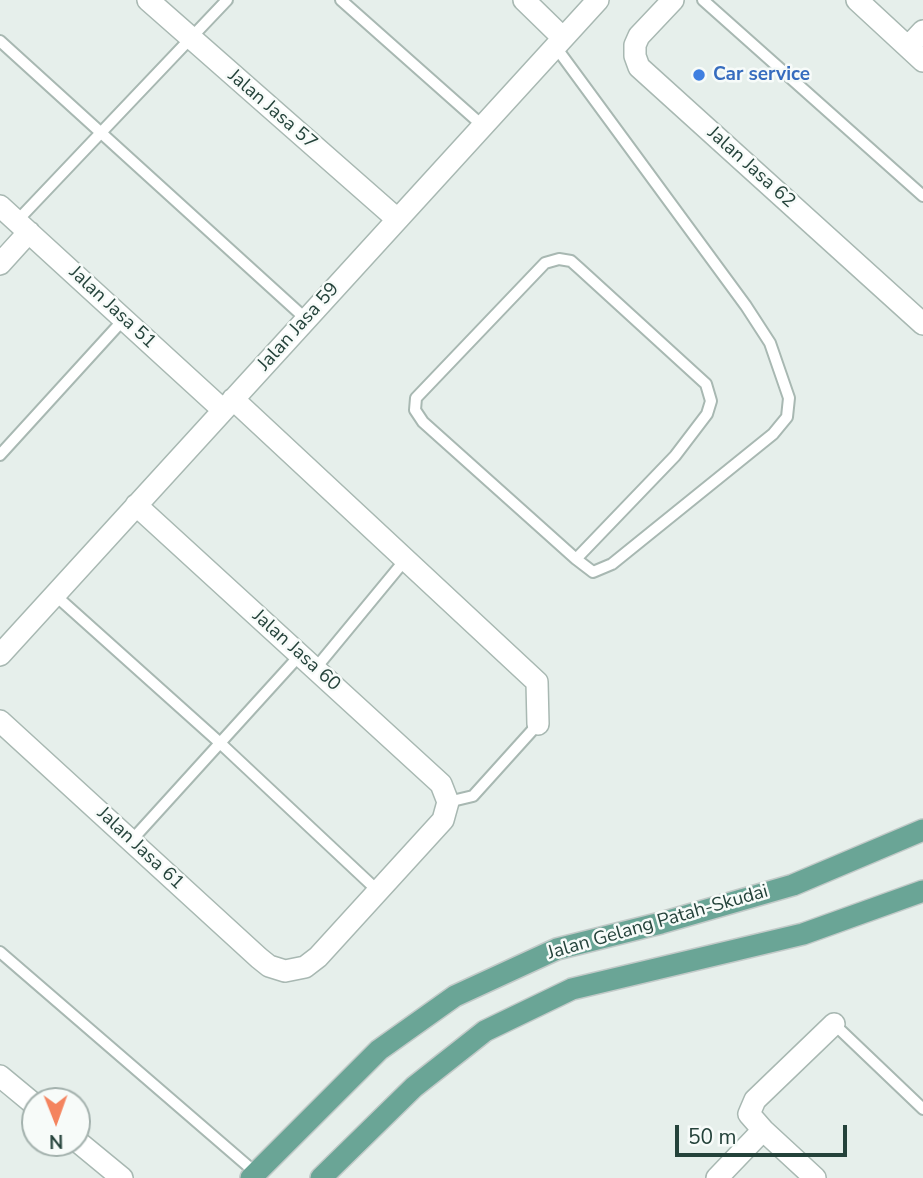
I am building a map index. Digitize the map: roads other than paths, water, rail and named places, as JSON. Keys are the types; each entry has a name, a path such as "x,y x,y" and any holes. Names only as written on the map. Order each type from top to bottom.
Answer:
{"main road":[{"name":"Jalan Gelang Patah-Skudai","path":"254,1175 379,1050 455,996 557,949 661,923 793,885 923,830"},
{"name":"Jalan Gelang Patah-Skudai","path":"321,1178 414,1087 485,1031 572,989 803,933 923,891"}],"street":[{"name":"Jalan Jasa 57","path":"148,0 397,219"},
{"path":"524,0 559,42"},
{"name":"Jalan Jasa 59","path":"0,654 598,0"},
{"name":"Jalan Jasa 62","path":"673,0 639,36 635,45 635,56 639,67 923,324"},
{"path":"857,0 915,54 923,31"},
{"name":"Jalan Jasa 51","path":"0,206 124,319 228,405 405,560 537,682 538,724"},
{"path":"0,264 23,227"},
{"name":"Jalan Jasa 60","path":"136,505 441,784 448,802"},
{"name":"Jalan Jasa 61","path":"0,721 269,966 285,971 305,967 318,957 378,891"},
{"path":"378,891 443,820 448,802"},
{"path":"717,1178 756,1122 755,1100 834,1024"},
{"path":"0,1076 21,1093"},
{"path":"756,1122 815,1178"},
{"path":"91,1152 122,1178"}],"lane":[{"path":"23,227 100,133 227,0"},
{"path":"341,0 483,126"},
{"path":"703,0 923,196"},
{"path":"0,41 306,319"},
{"path":"559,42 746,306 770,344 789,398 787,417 773,434 612,564 593,572 576,559 424,422 415,410 416,398 545,263 559,259 571,261 706,384 711,401 707,414 675,456 576,559"},
{"path":"0,455 124,319"},
{"path":"131,841 219,742 307,662 405,560"},
{"path":"55,595 219,742 378,891"},
{"path":"448,802 473,796 538,724"},
{"path":"0,952 254,1175"},
{"path":"834,1024 923,1109"}],"place":[{"name":"Car service","path":"699,75"}]}
